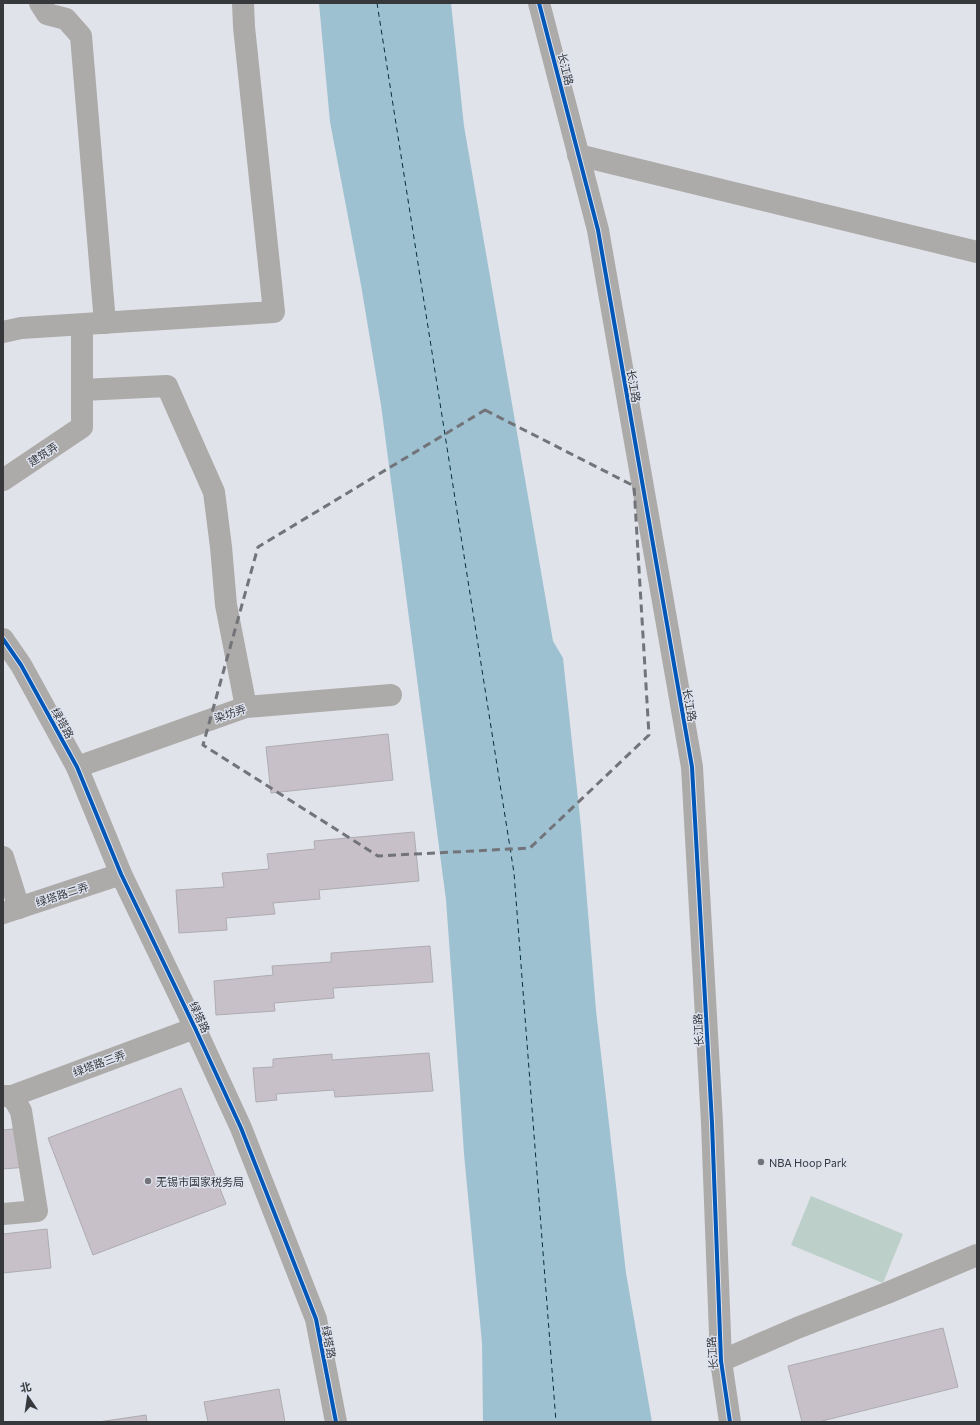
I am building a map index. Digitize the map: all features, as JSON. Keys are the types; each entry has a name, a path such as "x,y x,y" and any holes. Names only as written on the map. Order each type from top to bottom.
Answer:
{"street":[{"path":"40,3 47,14 66,19 81,36 105,323"},
{"path":"3,332 21,328 274,312 244,27 244,3"},
{"name":"长江路","path":"540,3 598,230 692,767 712,1123 721,1361 730,1422"},
{"path":"578,155 977,252"},
{"path":"82,325 82,390 167,386 214,492 226,605 246,707"},
{"name":"建筑弄","path":"3,480 82,427 82,390"},
{"name":"绿塔路","path":"4,644 21,665 77,767 121,874 241,1128 316,1319 336,1422"},
{"name":"染坊弄","path":"77,767 246,707 391,695"},
{"path":"3,857 11,911"},
{"name":"绿塔路二弄","path":"11,911 121,874"},
{"name":"绿塔路三弄","path":"7,1096 195,1028"},
{"path":"3,1214 37,1210 21,1111 7,1096"},
{"path":"721,1361 797,1328 887,1293 977,1255"}],"highlighted area":[{"path":"485,410 634,486 649,735 530,848 378,856 203,745 258,547"}],"shaded area":[{"path":"811,1196 903,1234 883,1283 791,1245"}],"water":[{"path":"319,3 451,3 464,126 553,641 563,658 581,827 596,1010 626,1273 652,1422 483,1422 482,1343 464,1154 446,900 381,405 361,285 330,122"}],"building":[{"path":"388,734 393,780 271,793 266,747"},
{"path":"414,832 419,881 319,890 320,899 273,903 275,914 226,918 227,930 179,933 176,890 224,887 222,873 269,869 267,854 315,849 314,841"},
{"path":"430,946 433,982 333,988 334,998 274,1003 275,1011 216,1015 214,981 273,975 272,966 331,962 331,953"},
{"path":"429,1053 433,1091 335,1097 334,1090 276,1094 277,1100 256,1102 253,1068 273,1067 273,1059 332,1054 332,1060"},
{"path":"181,1088 226,1204 93,1255 48,1138"},
{"path":"23,1128 27,1167 3,1169 3,1130"},
{"path":"47,1229 51,1268 3,1273 3,1234"},
{"path":"943,1328 958,1387 818,1422 802,1422 788,1366"},
{"path":"279,1389 285,1422 208,1422 204,1402"},
{"path":"146,1415 147,1422 98,1422"}],"ferry route":[{"path":"377,3 514,873 556,1422"}],"cycle path":[{"path":"539,3 598,230 692,767 712,1123 721,1361 730,1422"},
{"path":"3,639 21,665 77,767 121,874 241,1128 316,1319 336,1422"}],"place":[{"name":"NBA Hoop Park","path":"761,1162"},
{"name":"无锡市国家税务局","path":"148,1181"}]}
